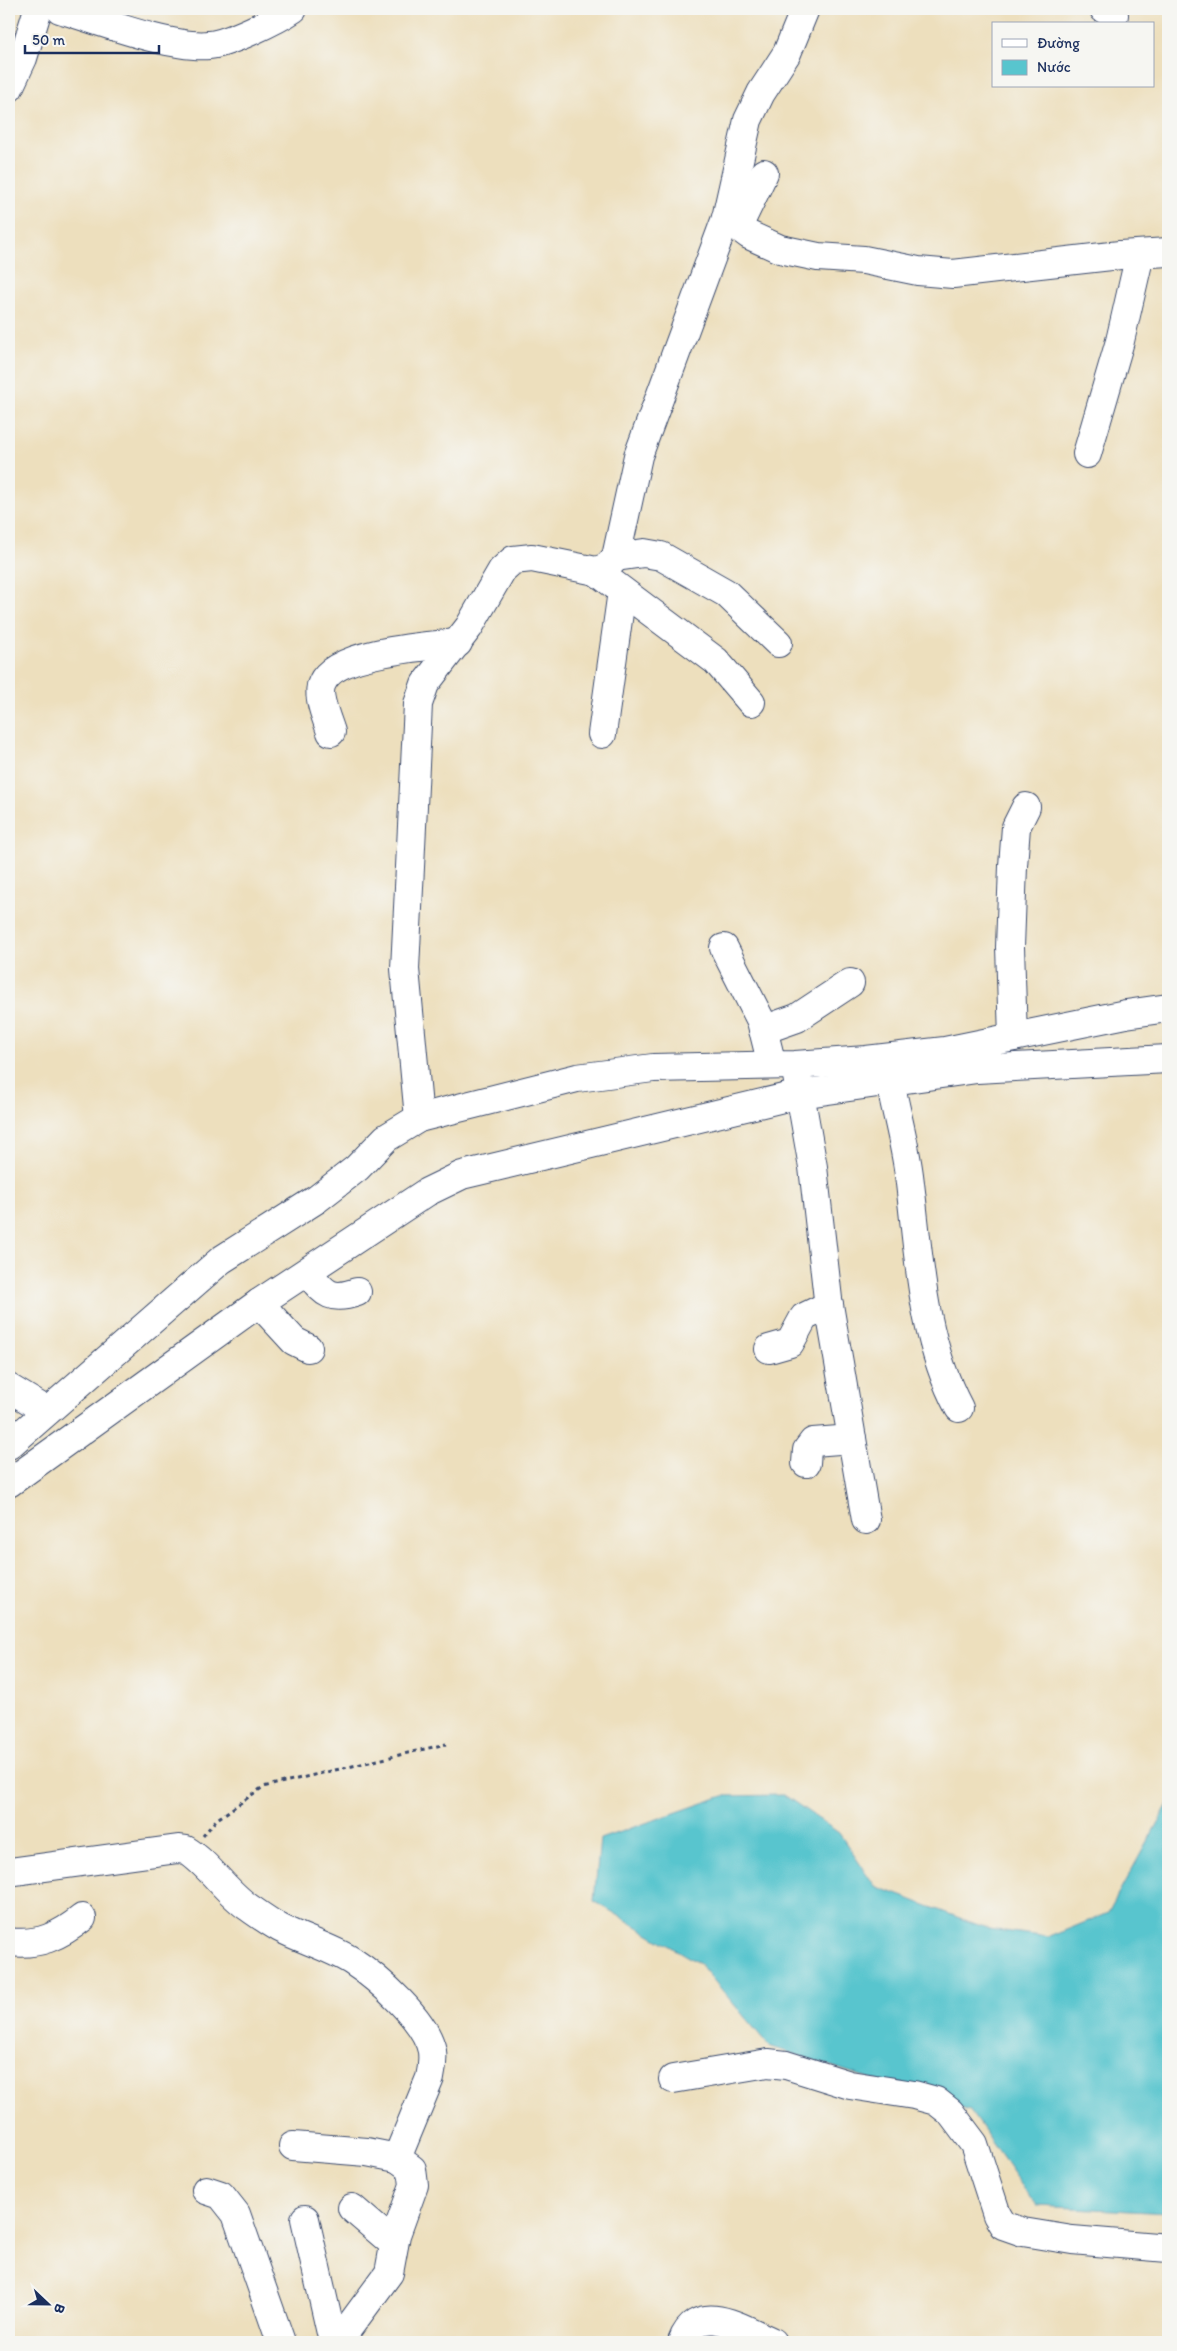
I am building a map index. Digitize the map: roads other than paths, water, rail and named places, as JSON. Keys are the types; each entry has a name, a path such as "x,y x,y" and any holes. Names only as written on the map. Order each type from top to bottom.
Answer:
{"street":[{"path":"9,88 22,58 38,9"},
{"path":"60,9 184,45 210,46 232,38 293,9"},
{"path":"732,223 748,120 761,93 787,53 805,9"},
{"path":"751,702 716,660 622,591 606,564 638,456 732,223 764,173"},
{"path":"732,223 749,235 780,249 818,257 864,260 927,272 953,274 1138,259 1168,252"},
{"path":"1138,259 1168,268"},
{"path":"1087,454 1120,341 1138,259"},
{"path":"419,1118 405,969 418,704 425,684 458,642 502,570 513,560 532,558 606,564 644,553 661,556 726,592 778,643"},
{"path":"602,734 622,591"},
{"path":"330,732 321,696 321,684 327,676 343,665 364,657 398,649 458,642"},
{"path":"1013,1037 1010,947 1016,828 1026,807"},
{"path":"724,948 761,1021 763,1030 793,1077 813,1167 829,1306 866,1520"},
{"path":"763,1030 797,1018 850,983"},
{"path":"9,1483 259,1303 427,1192 462,1175 793,1077 866,1060 945,1051 1126,1014 1168,1008"},
{"path":"9,1445 221,1260 317,1199 357,1168 386,1138 419,1118 577,1078 653,1068 890,1081 978,1069 1168,1059"},
{"path":"890,1081 908,1173 921,1280 944,1381 958,1408"},
{"path":"307,1272 322,1290 335,1297 357,1292"},
{"path":"259,1303 294,1341 308,1348"},
{"path":"769,1350 790,1342 804,1317 829,1306"},
{"path":"9,1388 47,1411"},
{"path":"806,1463 807,1450 813,1442 852,1439"},
{"path":"9,1872 178,1849 191,1853 228,1892 280,1928 352,1961 372,1976 416,2019 432,2050 433,2064 430,2078 397,2158"},
{"path":"9,1942 26,1944 60,1935 82,1918"},
{"path":"673,2078 768,2063 786,2065 850,2085 914,2095 936,2102 950,2112 974,2144 997,2215 1003,2225 1011,2230 1072,2240 1168,2248"},
{"path":"293,2146 367,2152 397,2158 412,2169 414,2185 394,2244 388,2273 338,2342"},
{"path":"206,2190 220,2195 236,2214 281,2342"},
{"path":"352,2208 394,2244"},
{"path":"305,2219 333,2342"},
{"path":"682,2342 694,2323 704,2318 724,2321 773,2342"}],"water":[{"path":"784,1795 839,1833 875,1886 989,1929 1049,1937 1108,1913 1168,1804 1168,2213 1037,2206 970,2111 769,2046 700,1964 594,1901 600,1839 723,1796"}]}
